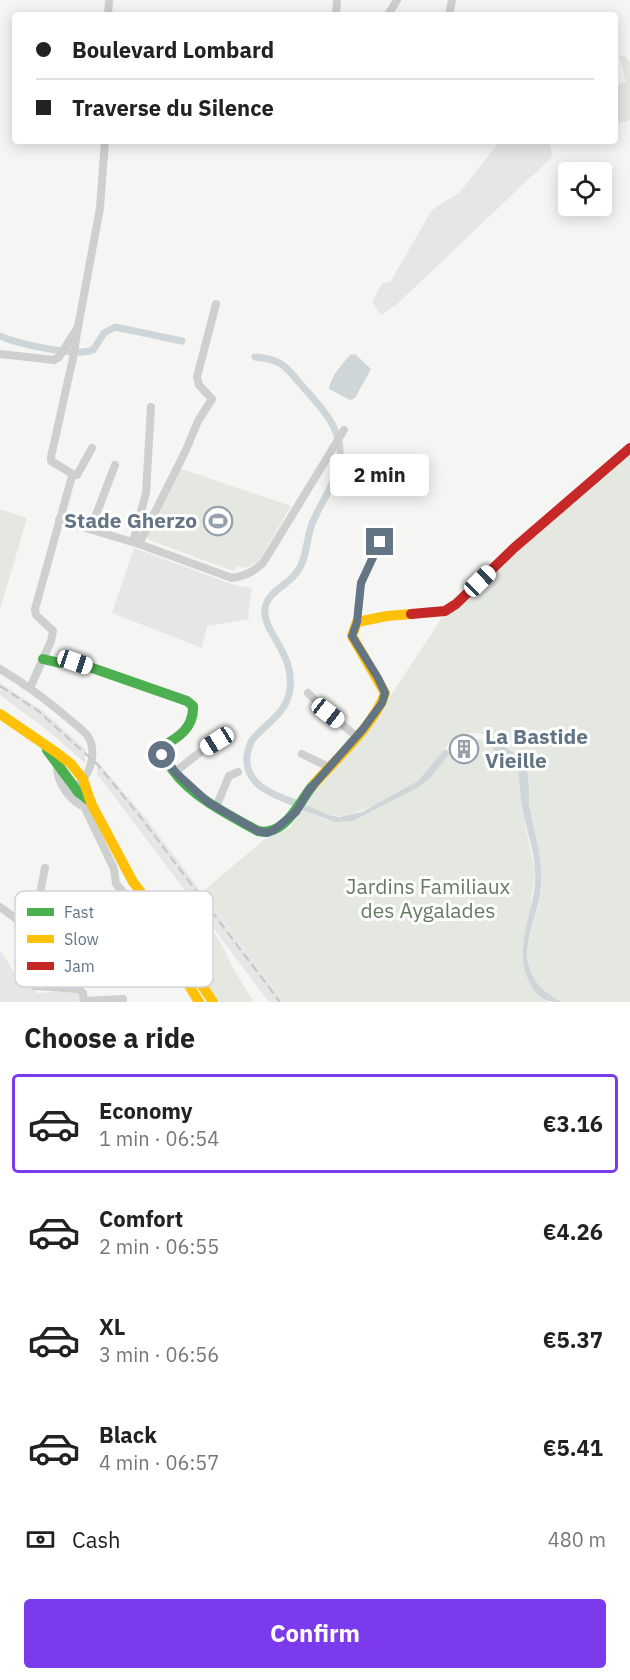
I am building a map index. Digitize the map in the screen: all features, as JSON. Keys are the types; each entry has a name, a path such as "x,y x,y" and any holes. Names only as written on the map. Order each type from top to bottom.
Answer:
{"street":[{"path":"0,354 54,360 71,345 78,327 100,208 105,144"},
{"path":"136,543 186,450 198,421 212,399 200,385 197,377 216,304"},
{"path":"71,345 73,358 51,461 71,473 72,476"},
{"path":"136,543 146,494 151,407"},
{"path":"59,520 136,543 232,578 253,572 263,562 344,430"},
{"path":"72,476 77,475 92,448"},
{"path":"357,622 387,616 445,611 456,604 514,548 630,448"},
{"path":"91,528 115,465"},
{"path":"30,688 51,641 53,631 36,615 35,609 72,476"},
{"path":"43,659 60,663 75,662 187,701 193,706 195,715 187,729 161,747 162,755 189,786 216,807 258,831 267,833 296,812 302,800 382,703 385,693 352,636 357,622 361,583 380,542"},
{"path":"0,669 30,688 81,729 90,741 89,774 79,783 78,792"},
{"path":"308,693 328,713 357,736"},
{"path":"0,714 71,764 83,780 88,804 114,869 116,884 122,891"},
{"path":"175,772 217,741"},
{"path":"41,742 88,804 141,891"},
{"path":"302,754 329,767"},
{"path":"60,767 67,766 83,780"},
{"path":"60,767 58,774 67,793 76,802 88,804"},
{"path":"216,807 229,776 238,772"},
{"path":"40,891 45,868"},
{"path":"0,907 15,918"},
{"path":"50,987 79,989 83,993 84,1001 123,999"},
{"path":"191,987 199,1002"},
{"path":"202,987 213,1002"}],"shaded area":[{"path":"498,144 550,144 551,158 397,304 381,315 372,302 382,283 390,282 432,210 460,192"},
{"path":"355,354 371,369 355,398 350,400 329,389 337,370 350,355"},
{"path":"134,548 234,585 252,588 248,617 250,619 207,626 202,648 112,613"},
{"path":"0,683 43,711 86,750 85,763 47,730 0,695"},
{"path":"496,740 524,764 529,780 529,803 541,873 540,895 527,955 530,970 540,987 562,1002 547,1000 539,996 530,983 525,969 524,941 533,899 535,870 522,807 518,771 492,748"},
{"path":"445,749 449,752 448,755 431,777 419,787 353,821 335,822 301,810 303,804 339,817 362,812 418,781"},
{"path":"97,761 145,817 201,891 185,891 97,774"},
{"path":"213,908 284,1002 269,1002 213,928"},
{"path":"0,950 15,974 15,987 33,987 36,993 79,991 80,1002 0,1002"}],"green space":[{"path":"619,55 626,57 630,63 630,120 618,123 618,84 626,82"},
{"path":"630,453 630,1002 562,1002 554,999 541,988 529,966 528,949 540,898 541,868 531,817 529,779 516,755 505,746 481,734 461,735 449,743 420,780 384,801 357,812 337,816 320,812 303,804 376,718 443,616"},
{"name":"Stade Gherzo","path":"179,468 291,506 259,561 246,568 238,566 233,571 149,540 147,536"},
{"path":"0,509 27,518 0,610"},
{"name":"Jardins Familiaux des Aygalades","path":"468,738 489,744 518,771 522,809 535,872 523,963 541,998 549,1002 284,1002 213,907 213,891 203,891 265,839 290,828 301,810 326,820 353,821 419,787 457,742"},
{"path":"213,932 254,1002 217,1002 207,987 213,987"}],"waterway":[{"path":"0,336 33,346 73,352 93,350 104,333 115,327 182,341"},
{"path":"255,357 275,361 290,372 329,419 340,446 339,466 315,516 300,567 293,577 270,597 265,608 268,626 288,667 289,694 283,708 252,741 247,756 251,776 257,784 274,795 303,806"}],"railway":[{"path":"0,686 37,710 98,765 196,891"},
{"path":"213,913 280,1002"}],"traffic: fast":[{"path":"43,659 60,663 75,662 187,701 193,706 193,714 188,726 179,736 161,747 167,762 176,775 201,797 258,831 276,829 284,823 314,784"},
{"path":"47,750 78,792 91,802"}],"traffic: slow":[{"path":"314,784 364,729 385,693 352,636 357,622 411,614"},
{"path":"0,714 57,753 71,764 83,779 91,803 140,891"},
{"path":"190,987 199,1002"},
{"path":"203,987 213,1002"}],"traffic: jam":[{"path":"411,614 445,611 456,604 514,548 630,448"}],"place":[{"name":"Stade Gherzo","path":"218,521"},
{"name":"La Bastide Vieille","path":"464,749"}],"route":[{"path":"162,755 175,772 209,803 258,831 267,833 274,830 296,812 309,790 363,729 382,703 385,693 352,636 357,622 361,583 380,542"}]}
